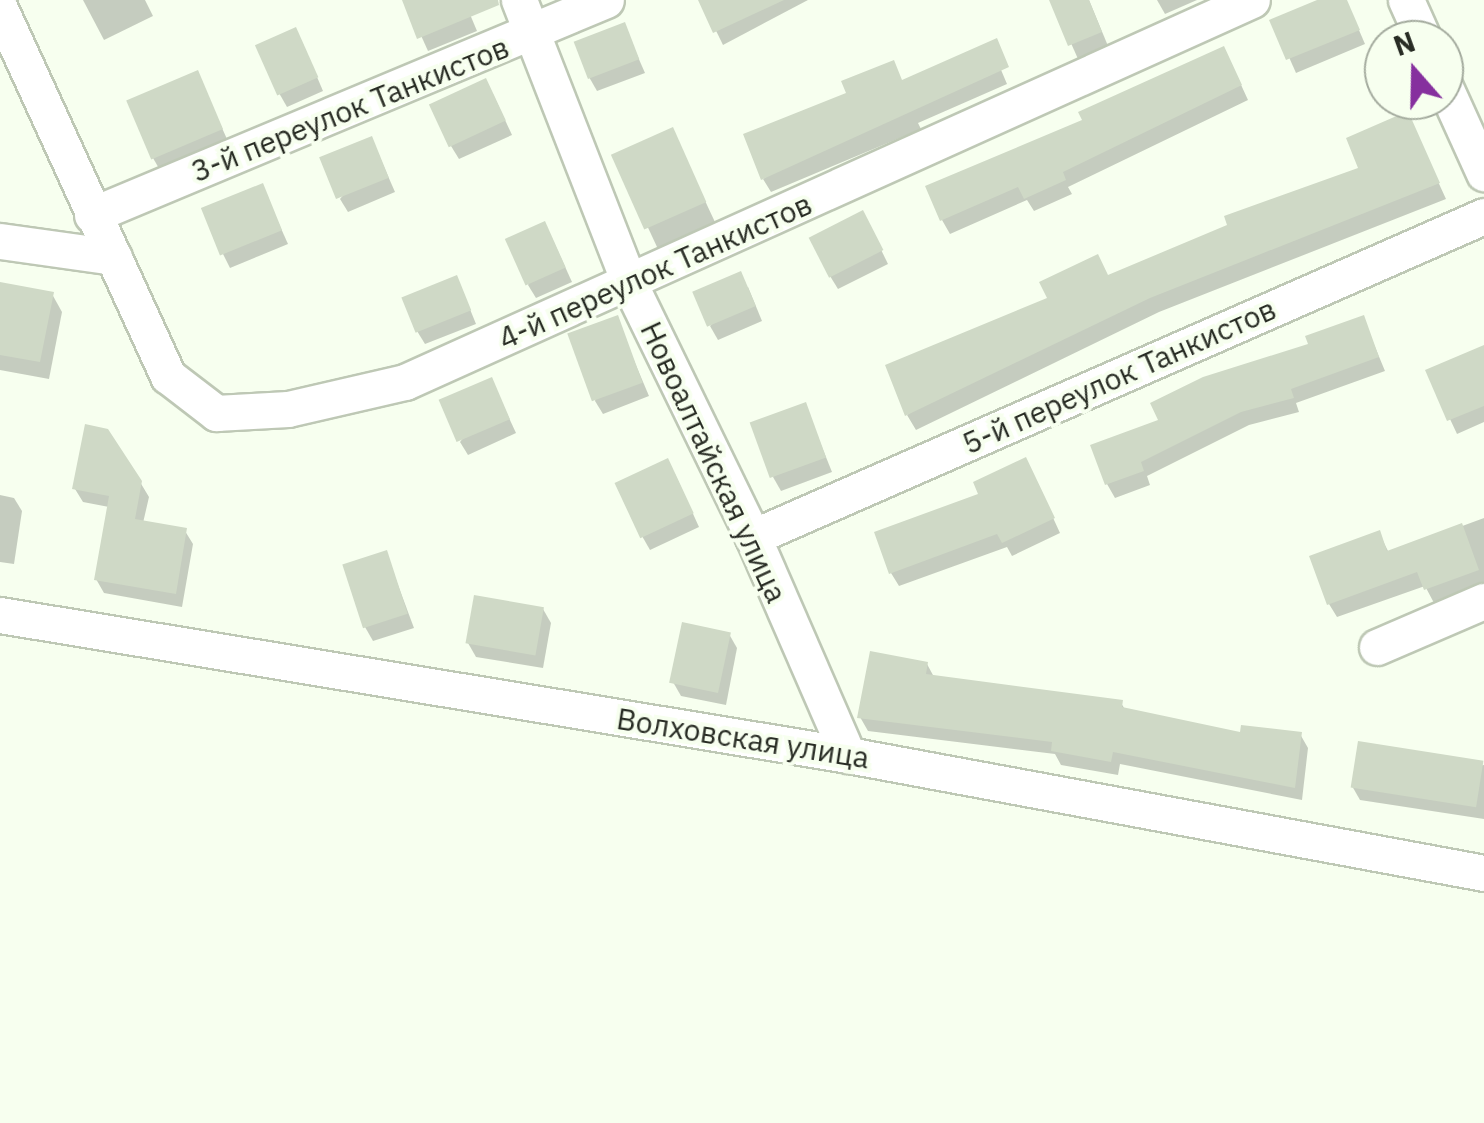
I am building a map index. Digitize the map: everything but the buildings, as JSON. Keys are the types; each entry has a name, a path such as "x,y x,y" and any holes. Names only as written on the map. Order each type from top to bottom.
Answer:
{"street":[{"name":"Новоалтайская улица","path":"519,0 630,285 753,537 848,755"},
{"name":"3-й переулок Танкистов","path":"92,215 534,34 606,0"},
{"name":"4-й переулок Танкистов","path":"0,9 168,376 216,413 288,409 405,382 630,285 1252,0"},
{"path":"1460,120 1484,173"},
{"name":"5-й переулок Танкистов","path":"753,537 1484,216"},
{"path":"0,241 114,258"},
{"path":"1377,647 1484,601"},
{"name":"Волховская улица","path":"0,615 848,755 1484,873"}]}
